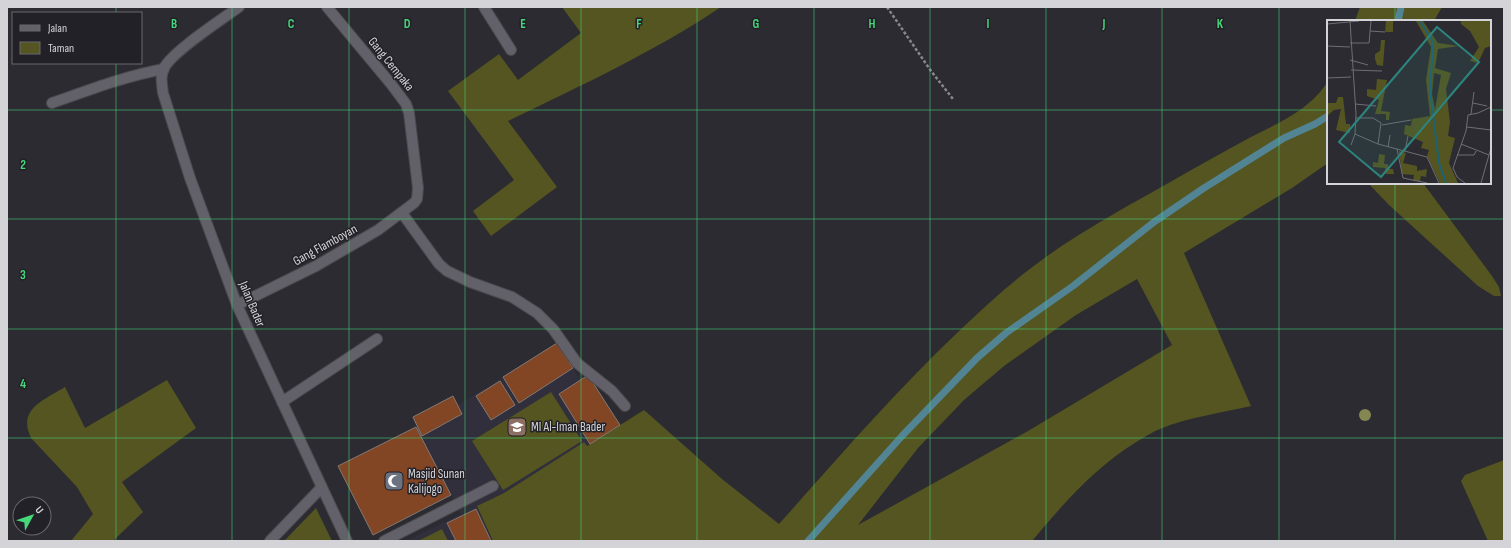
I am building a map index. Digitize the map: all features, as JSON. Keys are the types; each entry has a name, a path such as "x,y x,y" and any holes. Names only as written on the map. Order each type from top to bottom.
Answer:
{"street":[{"path":"52,103 144,72 164,69 169,61 178,52 239,7"},
{"name":"Gang Cempaka","path":"327,7 406,104 409,113 418,196"},
{"path":"484,7 511,50"},
{"name":"Jalan Bader","path":"164,69 161,79 165,100 190,178 237,305 347,541"},
{"name":"Gang Flamboyan","path":"237,305 316,266 378,230 414,203 418,196"},
{"path":"402,213 439,264 446,271 470,282 512,297 537,313 553,328 577,363 612,391 625,406"},
{"path":"282,402 377,339"},
{"path":"384,541 493,486"},
{"path":"270,541 322,487"}],"path":[{"path":"887,7 930,71 952,99"}],"shaded area":[{"name":"MI Al-Iman Bader","path":"557,343 580,379 588,375 620,425 587,446 584,442 504,493 477,506 493,541 406,541 461,514 411,417 453,396 458,405"}],"green space":[{"path":"562,7 721,7 643,54 508,121 557,187 491,236 473,211 514,180 448,91 499,54 518,80 581,33"},
{"path":"1360,7 1442,7 1435,20 1355,20"},
{"path":"1327,82 1327,164 1292,188 1184,253 1251,406 1182,421 1157,430 1138,441 1108,462 1081,486 1032,541 493,541 477,506 504,493 584,442 587,446 644,410 722,479 779,524 911,379 976,315 1025,273 1070,241 1106,219 1251,137 1283,121 1313,100","holes":["1137,279 1172,345 1028,431 858,525 918,448 964,400 1004,366 1076,315"]},
{"path":"1369,184 1424,184 1492,276 1499,287 1501,296 1494,296 1478,286 1389,205"},
{"path":"167,380 196,428 122,482 143,512 113,541 71,541 93,514 77,487 31,438 27,420 30,413 41,401 65,387 85,428"},
{"path":"551,392 582,441 503,490 472,441"},
{"path":"1504,460 1504,541 1488,541 1461,481 1465,475"},
{"path":"316,508 332,541 284,541"},
{"path":"442,529 448,541 418,541"}],"building":[{"path":"557,343 573,368 519,403 503,377"},
{"path":"588,375 620,425 590,444 559,394"},
{"path":"500,381 515,405 491,420 476,396"},
{"path":"453,396 462,414 422,436 413,417"},
{"name":"Masjid Sunan Kalijogo","path":"416,427 451,495 373,535 338,466"},
{"path":"476,509 491,541 456,541 447,523"}],"waterway":[{"path":"1398,20 1401,7"},
{"path":"808,541 902,436 977,358 1006,333 1073,286 1154,222 1204,188 1284,138 1315,124 1327,117"}],"place":[{"name":"MI Al-Iman Bader","path":"517,427"},
{"name":"Masjid Sunan Kalijogo","path":"394,481"}]}
